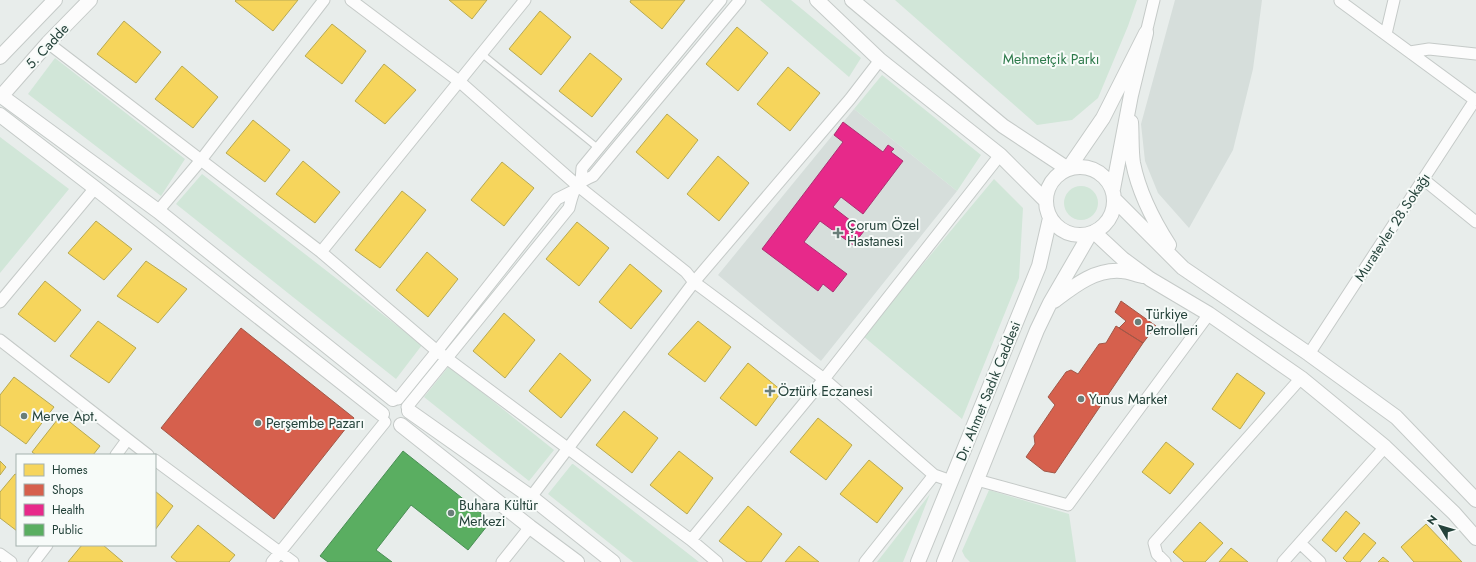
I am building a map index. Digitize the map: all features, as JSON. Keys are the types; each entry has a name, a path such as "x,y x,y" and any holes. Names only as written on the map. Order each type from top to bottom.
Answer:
{"street":[{"name":"5. Cadde","path":"0,57 55,0"},
{"name":"5. Cadde","path":"3,98 48,43 90,0"},
{"path":"158,211 201,160 324,0"},
{"path":"351,0 460,82 577,186 686,272 694,282 824,379 934,475 951,481"},
{"path":"320,252 460,82 525,0"},
{"path":"402,404 447,358 569,208 582,168 721,0"},
{"path":"402,404 437,351 557,199 593,176 740,0"},
{"path":"817,0 880,60 1000,155 1046,201"},
{"path":"852,0 1003,126 1068,169"},
{"path":"1154,0 1131,95 1114,194 1111,216 1101,228 1092,233 1076,235 1063,231 1050,218 1046,201 1048,190 1052,181 1059,174 1068,169 1077,167 1086,167 1102,174 1108,181 1114,194 1183,268 1309,354 1396,417 1476,500"},
{"path":"1386,34 1394,0"},
{"path":"1340,1 1476,99"},
{"path":"1068,169 1103,118 1146,33"},
{"path":"48,43 320,252 437,351 691,540 717,562"},
{"path":"1410,52 1429,49 1476,54"},
{"path":"531,497 694,282 850,99 880,60"},
{"path":"0,78 5,87 3,98 158,211 402,404 531,497 613,562"},
{"path":"1131,95 1133,162 1140,189 1155,223 1183,268"},
{"name":"Muratevler 28.Sokağı","path":"1309,354 1476,99"},
{"path":"0,115 95,188 392,426 401,425 407,419 402,404"},
{"path":"691,540 824,379 1000,155"},
{"path":"1423,179 1476,222"},
{"path":"0,302 95,188"},
{"name":"Dr. Ahmet Sadık Caddesi","path":"918,562 1039,266 1050,218"},
{"path":"1092,233 1123,259 1150,278 1208,314 1301,378 1385,447 1454,513 1476,538"},
{"path":"944,562 1037,330 1050,303 1092,233"},
{"path":"1050,303 1090,277 1107,272 1122,271 1150,278"},
{"path":"977,480 1068,505 1208,314"},
{"path":"0,340 147,454"},
{"path":"1165,562 1157,554 1154,543 1301,378"},
{"path":"272,562 383,418 382,410 386,402 402,404"},
{"path":"401,425 530,527 577,562"},
{"path":"117,454 127,440"},
{"path":"1283,562 1385,447"},
{"path":"156,461 293,562"},
{"path":"865,562 934,475"},
{"path":"502,562 530,527"},
{"path":"1300,543 1320,562"},
{"path":"34,562 46,546"},
{"path":"0,554 11,562"}],"lane":[{"path":"482,54 598,148"}],"shaded area":[{"path":"1175,0 1262,0 1253,69 1233,150 1189,228 1158,193 1145,161 1141,124"},
{"name":"Çorum Özel Hastanesi","path":"854,109 957,191 821,361 718,275"}],"green space":[{"path":"760,0 791,0 861,58 849,77"},
{"name":"Mehmetçik Parkı","path":"895,0 1137,0 1128,26 1098,98 1072,120 1037,125"},
{"path":"55,58 185,159 161,196 28,94"},
{"path":"882,75 981,155 957,191 854,109"},
{"path":"0,137 69,189 0,273"},
{"path":"202,174 422,345 396,379 176,204"},
{"path":"994,179 1023,208 1019,278 962,419 863,336"},
{"path":"1078,186 1084,186 1088,187 1095,193 1098,203 1097,210 1091,217 1084,220 1078,220 1074,219 1067,213 1064,206 1064,200 1065,196 1071,189"},
{"path":"449,366 554,450 529,481 424,397"},
{"path":"572,464 699,562 633,562 548,494"},
{"path":"989,490 1069,514 1076,562 970,562 962,551"},
{"path":"930,494 903,562 877,562"}],"building: Homes":[{"path":"298,0 273,31 235,1"},
{"path":"449,0 487,0 472,19"},
{"path":"631,0 685,0 662,29 630,2"},
{"path":"540,11 571,37 541,75 509,49"},
{"path":"124,21 161,52 136,83 97,54"},
{"path":"332,24 366,51 342,84 305,56"},
{"path":"737,27 768,53 738,91 706,64"},
{"path":"590,53 622,79 592,117 559,91"},
{"path":"384,64 416,90 385,124 355,101"},
{"path":"182,66 218,97 193,128 155,99"},
{"path":"788,67 820,93 790,131 757,104"},
{"path":"667,114 698,140 668,179 636,152"},
{"path":"253,120 290,150 265,182 226,153"},
{"path":"718,156 749,183 719,221 687,194"},
{"path":"303,161 340,192 315,223 276,194"},
{"path":"502,162 534,188 504,226 471,200"},
{"path":"402,191 426,210 380,268 355,250"},
{"path":"96,221 132,249 104,280 68,253"},
{"path":"577,222 609,248 579,286 546,259"},
{"path":"427,252 458,279 428,317 396,290"},
{"path":"146,261 187,289 158,323 117,296"},
{"path":"630,264 662,291 631,329 599,302"},
{"path":"45,281 81,310 55,342 18,314"},
{"path":"504,313 535,340 505,378 473,351"},
{"path":"98,321 136,348 109,383 70,356"},
{"path":"698,321 731,347 705,382 668,354"},
{"path":"560,353 591,380 561,418 529,391"},
{"path":"748,363 782,391 756,426 720,398"},
{"path":"1237,373 1265,393 1240,429 1212,409"},
{"name":"Merve Apt.","path":"14,377 54,407 26,444 0,425 0,395"},
{"path":"624,411 658,438 632,473 596,445"},
{"path":"61,415 100,446 94,454 35,454 32,452"},
{"path":"818,418 852,445 826,480 790,452"},
{"path":"1166,442 1194,464 1170,494 1142,472"},
{"path":"679,451 713,478 687,514 650,485"},
{"path":"869,460 903,488 877,523 840,494"},
{"path":"0,461 6,467 0,475"},
{"path":"16,474 16,530 0,518 0,492"},
{"path":"156,492 173,506 156,529"},
{"path":"748,506 782,534 761,562 747,562 719,541"},
{"path":"1346,511 1360,523 1336,552 1322,540"},
{"path":"1200,522 1223,543 1205,562 1184,562 1173,552"},
{"path":"1426,524 1462,562 1414,562 1401,547"},
{"path":"198,525 235,555 229,562 177,562 171,557"},
{"path":"1364,533 1376,543 1360,562 1347,562 1343,558"},
{"path":"81,546 104,546 123,562 68,562"},
{"path":"799,546 819,562 785,562"},
{"path":"1231,548 1248,562 1219,562"},
{"path":"1383,557 1389,562 1378,562"}],"building: Shops":[{"path":"1121,301 1156,326 1143,343 1119,328 1126,321 1115,312"},
{"path":"1116,326 1143,343 1055,473 1044,471 1026,457 1035,444 1034,436 1055,405 1048,397 1066,372 1071,370 1078,374 1099,344 1106,343"},
{"name":"Perşembe Pazarı","path":"241,328 354,418 274,519 161,428"}],"building: Health":[{"path":"843,122 883,152 888,145 894,149 891,152 903,161 863,214 841,197 833,207 864,231 853,245 820,221 804,242 847,274 833,292 823,284 818,291 762,249 843,142 834,135"}],"building: Public":[{"name":"Buhara Kültür Merkezi","path":"403,451 491,521 468,550 411,505 376,550 392,562 328,562 320,556"}],"place":[{"name":"Çorum Özel Hastanesi","path":"838,233"},
{"name":"Türkiye Petrolleri","path":"1138,322"},
{"name":"Öztürk Eczanesi","path":"770,391"},
{"name":"Yunus Market","path":"1081,399"},
{"name":"Merve Apt.","path":"24,416"},
{"name":"Perşembe Pazarı","path":"258,423"},
{"name":"Buhara Kültür Merkezi","path":"451,513"}]}
